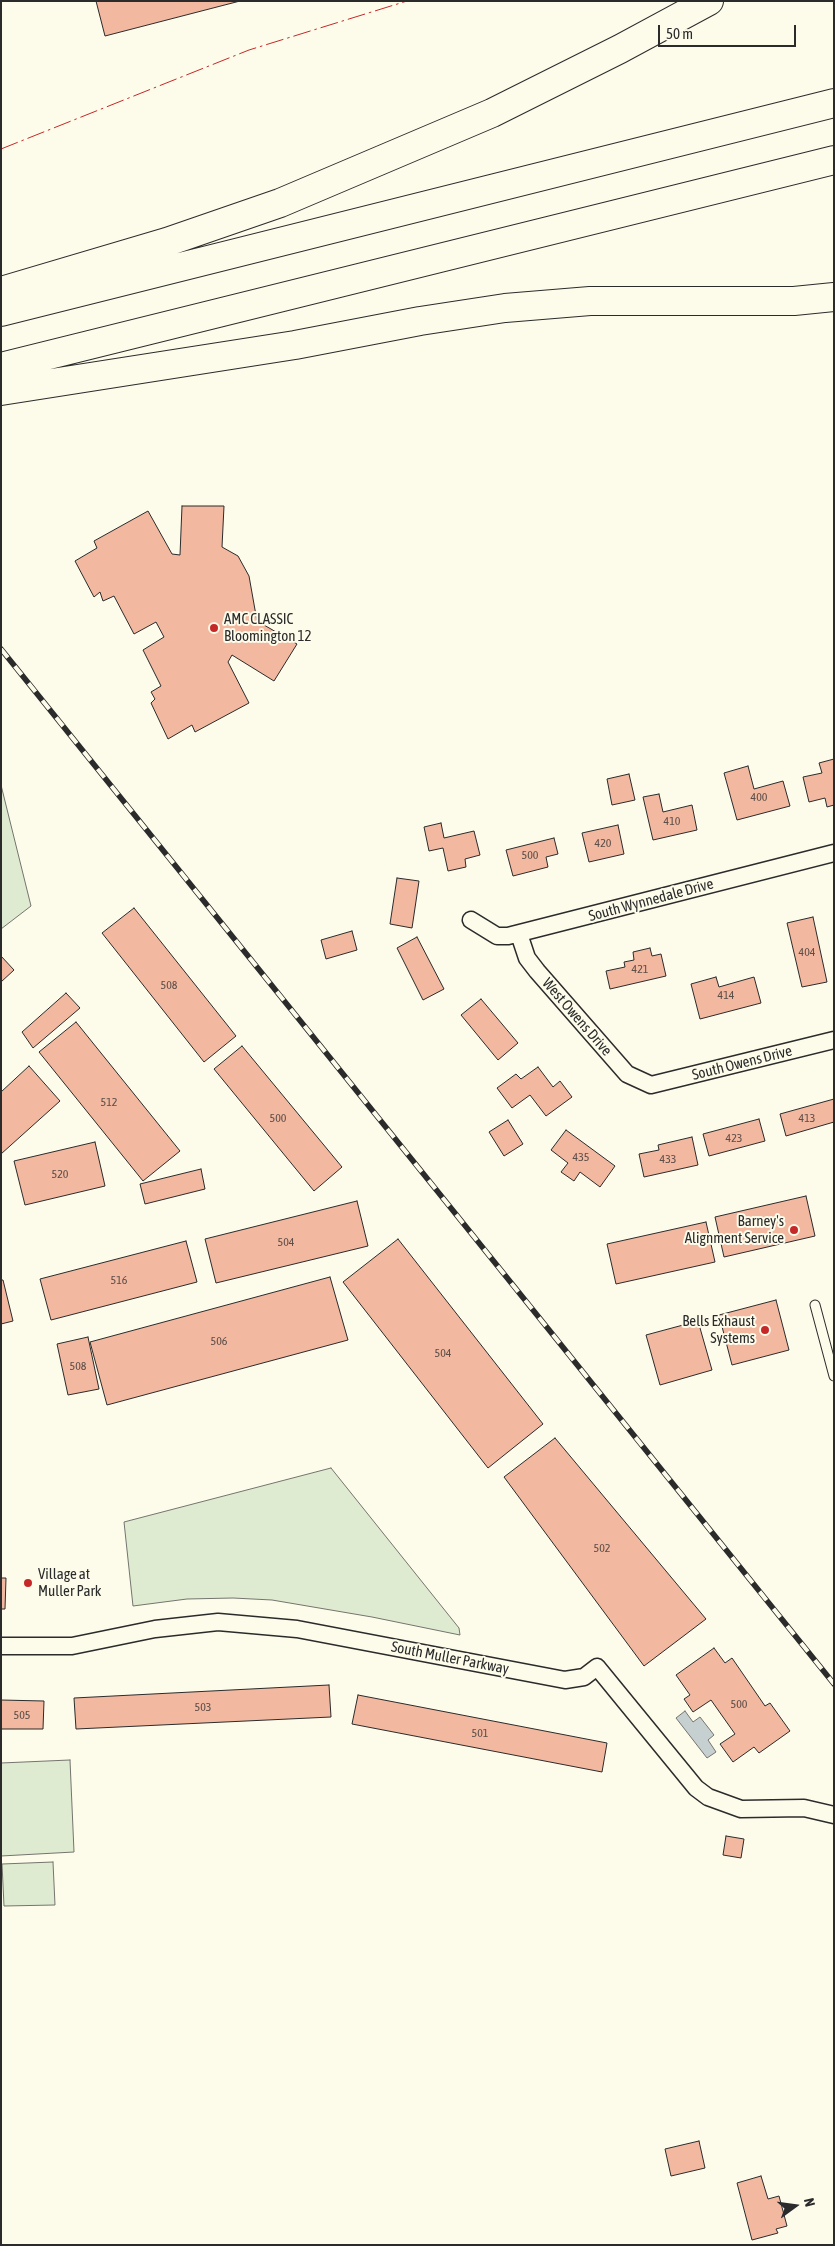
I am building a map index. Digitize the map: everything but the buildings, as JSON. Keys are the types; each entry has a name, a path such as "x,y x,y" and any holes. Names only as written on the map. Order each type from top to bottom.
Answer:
{"highway":[{"path":"1,290 167,242 280,203 492,113 620,49 709,1"},
{"path":"1,312 834,103"},
{"path":"1,367 834,160"},
{"path":"1,391 295,345 420,321 504,308 590,301 794,302 834,297"},
{"path":"794,302 834,311"}],"street":[{"name":"South Wynnedale Drive","path":"471,920 497,936 519,934 834,853"},
{"name":"West Owens Drive","path":"519,934 523,951 532,965 620,1067 627,1074 651,1085"},
{"name":"South Owens Drive","path":"651,1085 834,1040"},
{"name":"South Muller Parkway","path":"1,1646 72,1646 155,1629 218,1622 297,1629 565,1680 584,1677 598,1667 696,1788 708,1797 742,1809 804,1808 834,1815"}],"lane":[{"path":"815,1305 834,1376"}],"green space":[{"path":"1,785 31,906 1,929"},
{"path":"331,1468 459,1628 460,1635 372,1617 272,1600 233,1598 187,1599 133,1606 124,1522"},
{"path":"70,1760 74,1852 1,1856 1,1763"},
{"path":"53,1862 55,1905 4,1906 2,1864"}],"shaded area":[{"path":"685,1711 693,1722 700,1717 714,1735 708,1740 716,1752 707,1758 676,1718"}],"railway":[{"path":"1,649 834,1684"}],"power":[{"path":"1,149 249,50 407,1"}],"place":[{"name":"AMC CLASSIC Bloomington 12","path":"214,628"},
{"name":"Barney's Alignment Service","path":"794,1230"},
{"name":"Bells Exhaust Systems","path":"765,1330"},
{"name":"Village at Muller Park","path":"28,1583"}]}
